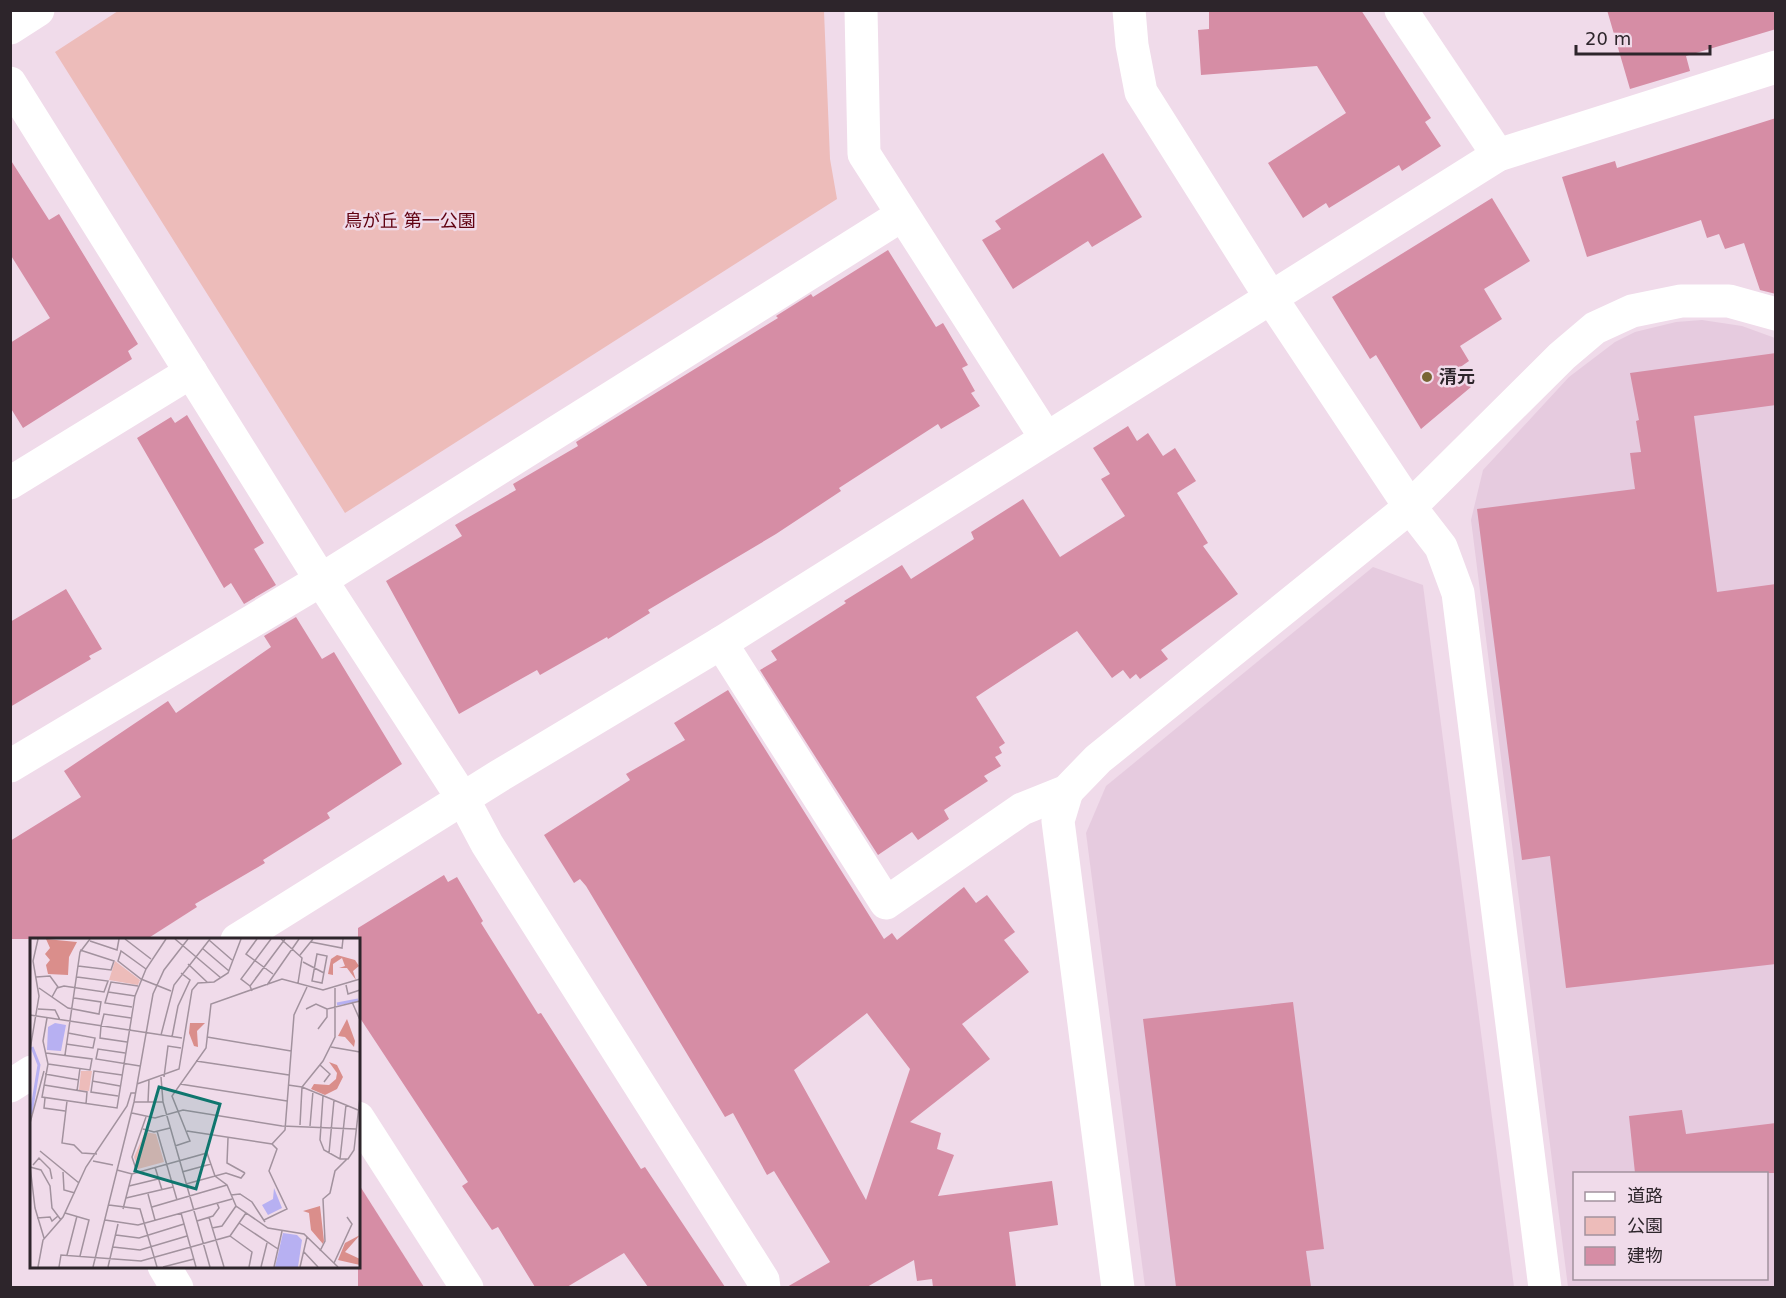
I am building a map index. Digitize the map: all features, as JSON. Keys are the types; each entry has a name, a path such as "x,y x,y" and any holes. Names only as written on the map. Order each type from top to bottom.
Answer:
{"street":[{"path":"10,28 38,10"},
{"path":"861,10 864,154 1046,438"},
{"path":"1129,10 1132,45 1141,92 1272,298 1410,507 1442,548 1458,593 1545,1287"},
{"path":"1401,10 1498,155"},
{"path":"241,938 463,799 721,643 1498,155 1776,67"},
{"path":"10,82 321,580 463,799 487,844 763,1280 764,1287"},
{"path":"10,766 321,580 902,215"},
{"path":"721,643 886,903 1022,808 1067,791 1098,759 1410,507 1562,356 1595,328 1632,311 1681,301 1728,301 1776,314"},
{"path":"10,483 191,372"},
{"path":"1067,791 1058,821 1118,1287"},
{"path":"10,1086 30,1073"},
{"path":"360,1121 467,1287"},
{"path":"165,1268 177,1287"}],"shaded area":[{"path":"1702,320 1742,326 1775,338 1775,1287 1568,1287 1471,520 1483,470 1569,377 1615,342 1635,332 1676,322"},
{"path":"1373,567 1423,585 1514,1287 1145,1287 1086,833 1106,786"}],"green space":[{"name":"鳥が丘 第一公園","path":"118,11 824,11 830,159 837,199 345,513 55,52"}],"building":[{"path":"1209,10 1361,10 1431,118 1425,122 1441,146 1402,171 1399,165 1329,208 1326,203 1303,218 1268,163 1346,113 1317,66 1201,75 1198,30 1209,29"},
{"path":"1607,10 1776,10 1776,29 1686,56 1690,71 1630,89"},
{"path":"1776,118 1776,294 1760,290 1744,243 1725,249 1719,234 1707,238 1701,220 1587,257 1562,177 1615,161 1617,168"},
{"path":"1103,153 1142,217 1092,247 1088,241 1013,289 982,240 1001,229 995,221"},
{"path":"10,159 49,220 59,214 138,344 128,351 132,359 23,428 10,407 10,343 50,318 10,254"},
{"path":"1492,198 1530,261 1484,289 1502,319 1460,346 1469,361 1459,368 1471,387 1421,429 1376,355 1370,359 1332,297"},
{"path":"888,250 936,327 943,323 968,365 962,368 975,391 971,393 980,406 941,429 938,424 839,488 841,491 776,534 648,610 650,613 608,639 607,637 540,675 537,670 459,714 386,581 462,536 455,525 516,490 513,484 578,446 576,442 778,318 776,316 811,294 813,297"},
{"path":"1776,353 1776,405 1694,416 1717,592 1776,584 1776,964 1566,988 1550,856 1522,860 1477,509 1635,489 1630,453 1641,452 1636,421 1639,420 1630,373"},
{"path":"187,415 264,543 254,549 276,585 244,604 231,583 224,588 137,438 171,417 175,423"},
{"path":"1128,426 1137,441 1148,433 1163,456 1175,448 1196,481 1177,493 1208,543 1203,546 1238,594 1161,650 1168,659 1140,679 1136,674 1130,679 1123,670 1112,678 1077,631 976,697 1005,743 999,747 1002,753 995,757 1001,766 984,776 988,781 944,810 949,819 918,840 912,832 878,855 760,670 777,660 771,651 902,565 911,579 974,539 971,532 1023,499 1060,557 1125,516 1101,479 1110,474 1093,448"},
{"path":"66,589 102,649 89,656 91,659 10,707 10,622"},
{"path":"296,617 322,659 334,652 402,764 327,813 330,818 263,860 265,863 195,904 197,907 149,938 10,939 10,841 81,797 64,771 168,701 176,713 271,647 264,636"},
{"path":"728,690 884,939 892,933 897,940 964,887 976,903 987,895 1015,932 1004,940 1029,972 962,1024 990,1059 910,1122 941,1133 937,1149 954,1155 938,1196 1052,1181 1058,1225 1009,1232 1016,1287 933,1287 932,1279 917,1281 914,1260 867,1287 787,1287 830,1262 774,1171 767,1175 733,1113 725,1117 586,886 580,879 574,883 544,835 630,780 626,774 685,740 674,723","holes":["867,1013 910,1069 866,1200 794,1070"]},
{"path":"444,875 448,882 457,877 483,921 481,923 538,1014 541,1013 641,1169 645,1167 725,1287 648,1287 624,1253 567,1287 535,1287 498,1227 492,1230 462,1186 468,1182 360,1018 358,928"},
{"path":"1293,1002 1324,1249 1306,1251 1311,1287 1176,1287 1143,1019"},
{"path":"1682,1110 1686,1134 1776,1123 1776,1173 1635,1172 1629,1116"},
{"path":"360,1186 424,1287 358,1287 358,1268 360,1268"}],"place":[{"name":"清元","path":"1427,377"}]}
